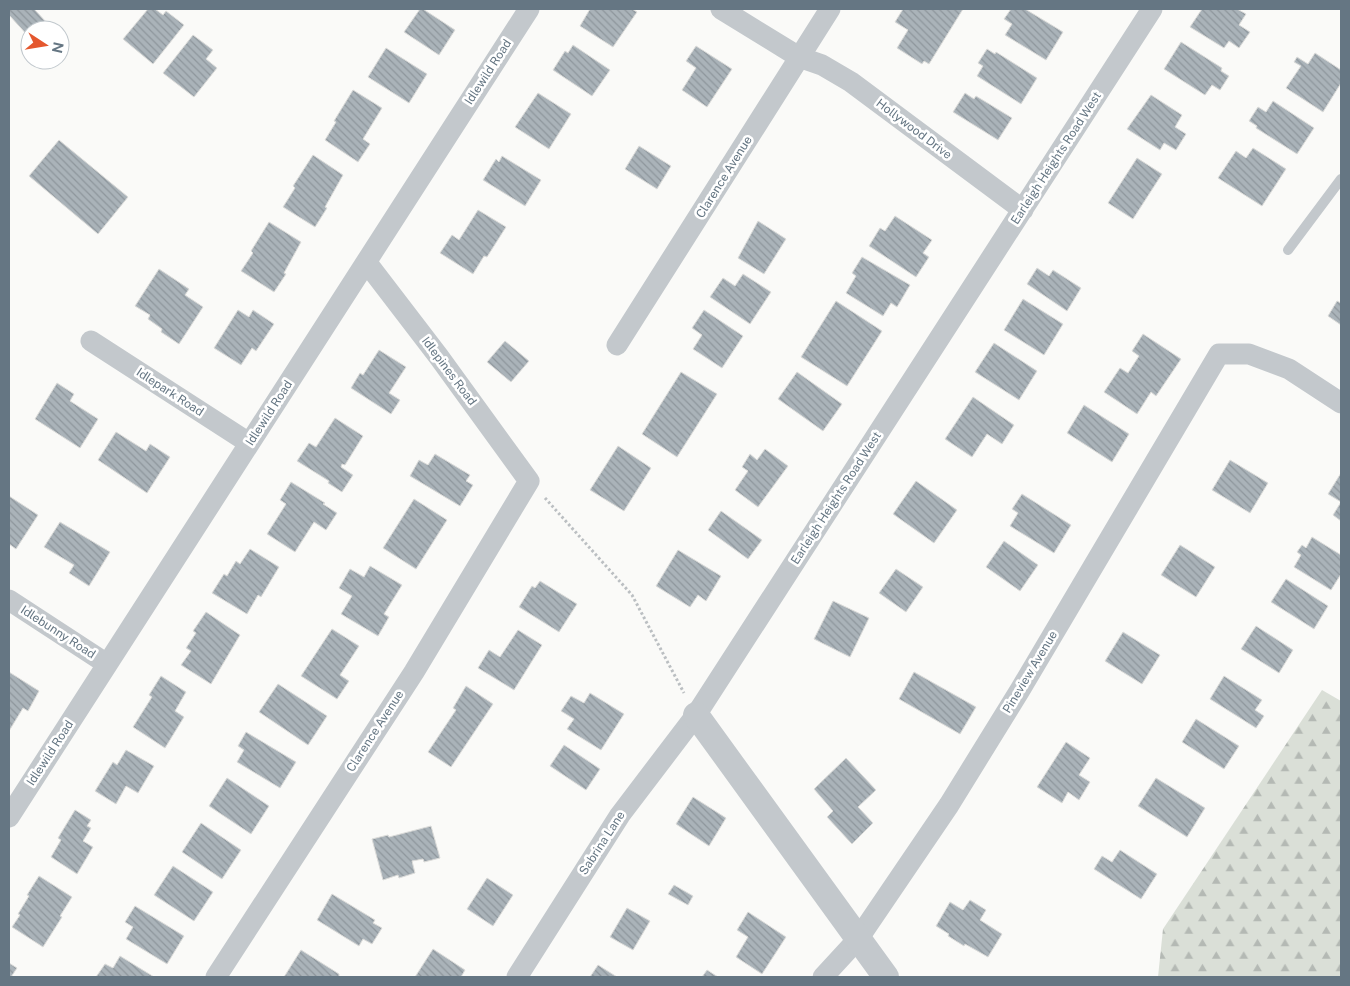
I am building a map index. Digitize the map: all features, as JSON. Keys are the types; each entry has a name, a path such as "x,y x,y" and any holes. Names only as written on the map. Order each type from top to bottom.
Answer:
{"street":[{"name":"Idlewild Road","path":"9,817 529,9"},
{"name":"Hollywood Drive","path":"721,9 799,58 822,65 851,82 1023,210"},
{"name":"Clarence Avenue","path":"618,346 830,9"},
{"name":"Earleigh Heights Road West","path":"696,715 1152,9"},
{"name":"Idlepines Road","path":"367,263 439,357 529,481"},
{"name":"Idlepark Road","path":"91,341 249,443"},
{"name":"Pineview Avenue","path":"823,977 858,939 949,805 1020,690 1219,354 1249,354 1289,369 1341,403"},
{"name":"Clarence Avenue","path":"216,977 414,672 529,481"},
{"name":"Idlebunny Road","path":"9,600 108,664"},
{"path":"696,715 886,977"},
{"name":"Sabrina Lane","path":"517,977 620,815 696,715"}],"lane":[{"path":"1288,250 1341,179"}],"path":[{"path":"529,481 632,594 696,715"}],"green space":[{"path":"1322,690 1341,701 1341,977 1158,977 1163,929"}],"building":[{"path":"9,9 36,9 44,20 20,20 20,27 10,16 9,18"},
{"path":"148,9 155,9 163,15 166,11 184,25 153,64 123,39"},
{"path":"420,9 423,9 455,30 439,55 404,32"},
{"path":"590,9 632,9 637,12 613,47 580,26"},
{"path":"903,9 963,9 929,64 924,61 922,64 897,48 908,30 895,22"},
{"path":"1011,9 1025,9 1063,32 1046,60 1005,35 1012,24 1004,19"},
{"path":"1202,9 1237,9 1246,14 1239,25 1250,32 1239,48 1229,41 1224,48 1190,27"},
{"path":"193,35 213,50 206,59 217,68 194,97 163,73"},
{"path":"1181,42 1222,68 1221,71 1229,76 1220,90 1212,85 1205,95 1164,69"},
{"path":"573,45 610,70 592,96 553,70 565,51 568,53"},
{"path":"696,46 732,69 707,107 682,90 696,68 686,61"},
{"path":"386,48 427,74 409,103 368,77"},
{"path":"987,49 995,54 996,52 1037,78 1021,104 977,76 983,66 978,63"},
{"path":"1315,53 1341,70 1341,83 1323,112 1286,88 1301,66 1294,62 1297,57 1308,64"},
{"path":"353,90 382,108 363,139 370,144 358,162 325,140"},
{"path":"538,93 571,114 549,149 515,127"},
{"path":"965,93 974,99 976,96 1012,118 998,140 953,112"},
{"path":"1151,95 1182,115 1175,127 1186,134 1176,150 1164,143 1160,150 1127,129"},
{"path":"1273,101 1314,128 1297,154 1256,128 1257,126 1249,121 1258,107 1266,112"},
{"path":"59,140 128,197 98,234 29,176"},
{"path":"639,146 671,166 657,189 625,169"},
{"path":"1253,148 1286,169 1262,206 1218,178 1236,151 1246,158"},
{"path":"313,155 343,175 325,207 327,208 315,227 283,207 295,188 293,186"},
{"path":"502,156 541,180 525,206 483,180 496,159 499,162"},
{"path":"1137,158 1162,174 1133,219 1108,203"},
{"path":"478,210 506,227 487,257 484,256 473,274 440,253 452,235 459,240"},
{"path":"895,216 932,240 923,253 929,257 916,277 869,246 880,228 885,231"},
{"path":"758,221 786,239 764,274 738,258"},
{"path":"269,222 301,242 284,273 286,274 274,292 241,271"},
{"path":"862,257 910,285 897,307 891,303 883,316 846,293 856,276 852,273"},
{"path":"1037,268 1049,276 1053,270 1081,288 1067,311 1027,284"},
{"path":"159,269 189,289 185,295 203,307 179,344 161,332 162,329 148,319 150,315 135,306"},
{"path":"743,274 771,292 750,324 710,297 723,278 735,286"},
{"path":"1023,299 1063,324 1044,355 1004,330"},
{"path":"836,301 882,331 847,386 801,357"},
{"path":"1337,301 1341,303 1341,325 1328,316"},
{"path":"238,310 249,317 253,310 274,324 256,351 252,348 241,365 214,348"},
{"path":"704,310 743,336 722,368 693,349 702,335 692,328"},
{"path":"1143,334 1181,359 1156,396 1151,392 1137,414 1104,392 1120,368 1128,373 1139,356 1132,351"},
{"path":"505,341 529,361 511,382 487,362"},
{"path":"994,343 1037,371 1019,400 975,372"},
{"path":"379,350 406,367 389,393 400,400 391,414 351,388 360,373 363,375"},
{"path":"681,372 717,394 677,457 642,434"},
{"path":"797,372 842,404 823,431 778,399"},
{"path":"57,383 74,394 70,401 98,419 80,448 35,419"},
{"path":"973,397 1014,425 1002,444 987,434 972,457 945,439"},
{"path":"1084,405 1129,434 1112,462 1067,433"},
{"path":"335,418 363,436 345,465 342,464 341,467 353,475 342,492 328,483 329,481 297,461 309,443 316,447"},
{"path":"116,432 146,451 150,444 170,457 147,493 98,460"},
{"path":"618,446 651,468 624,511 590,490"},
{"path":"765,449 788,466 758,507 735,490 748,471 742,467 750,454 757,460"},
{"path":"435,454 470,475 466,481 473,485 460,506 410,476 419,460 428,465"},
{"path":"1230,460 1268,483 1250,513 1212,490"},
{"path":"1341,473 1341,502 1328,494"},
{"path":"916,481 957,510 934,543 893,514"},
{"path":"291,482 325,503 323,504 337,513 326,530 314,522 295,552 267,534 286,504 280,500"},
{"path":"1022,494 1071,525 1054,553 1010,526 1018,513 1012,509"},
{"path":"9,496 38,515 16,549 9,544"},
{"path":"414,499 447,520 416,569 383,548"},
{"path":"1341,502 1341,521 1333,515"},
{"path":"721,511 762,540 748,559 708,530"},
{"path":"60,522 110,552 89,586 69,573 74,565 44,547"},
{"path":"1312,537 1341,555 1341,574 1331,590 1294,567 1301,555 1297,552 1302,545 1306,548"},
{"path":"1004,541 1038,565 1020,591 986,567"},
{"path":"1180,545 1215,567 1196,597 1161,575"},
{"path":"250,549 279,567 261,597 258,595 247,614 212,593 224,574 227,576 236,561 240,564"},
{"path":"678,550 721,576 706,601 698,595 690,607 656,586"},
{"path":"370,566 402,585 384,614 389,617 378,636 341,614 352,596 339,588 350,569 364,577"},
{"path":"896,569 923,587 906,612 879,593"},
{"path":"1286,579 1328,606 1314,629 1271,602"},
{"path":"540,581 577,604 559,632 519,607 532,586 535,588"},
{"path":"833,601 869,618 850,657 814,639"},
{"path":"206,612 240,635 211,684 181,665 191,651 186,648 196,633 193,631"},
{"path":"1256,626 1293,650 1279,673 1241,649"},
{"path":"332,629 359,646 340,675 349,681 337,699 301,676"},
{"path":"518,630 542,645 514,690 478,668 489,650 500,657"},
{"path":"1123,632 1160,655 1142,684 1105,661"},
{"path":"9,672 39,691 28,711 23,708 9,731"},
{"path":"914,672 976,707 960,734 899,699"},
{"path":"161,676 186,692 175,711 184,717 165,748 133,727 152,697 149,695"},
{"path":"1224,676 1262,700 1255,710 1264,716 1256,728 1210,699"},
{"path":"278,684 327,716 308,745 259,712"},
{"path":"466,686 493,704 451,767 428,752 456,710 453,708"},
{"path":"590,693 624,714 601,750 567,729 574,719 561,711 571,696 584,703"},
{"path":"1196,719 1239,746 1224,769 1182,742"},
{"path":"246,732 296,762 280,788 237,762 244,750 238,746"},
{"path":"1066,742 1090,758 1079,775 1090,782 1079,800 1068,792 1062,803 1037,787"},
{"path":"564,745 600,769 586,790 550,766"},
{"path":"126,750 154,766 138,793 126,786 116,804 95,791 113,762 117,765"},
{"path":"846,758 876,790 858,807 873,823 852,844 827,817 833,811 814,789"},
{"path":"227,778 269,806 251,834 209,806"},
{"path":"1156,778 1205,808 1187,837 1138,806"},
{"path":"693,797 726,818 709,846 676,824"},
{"path":"75,810 91,820 87,826 91,828 83,841 93,847 77,874 51,857 61,840 58,838"},
{"path":"201,823 241,850 222,879 182,852"},
{"path":"431,826 440,858 424,862 423,859 412,861 415,873 399,878 398,875 383,880 372,839 388,835 389,837"},
{"path":"1120,850 1157,874 1141,899 1094,869 1102,856 1112,862"},
{"path":"173,866 213,892 194,921 154,895"},
{"path":"39,876 72,897 43,947 12,927 29,896 27,895"},
{"path":"487,878 513,895 493,926 467,909"},
{"path":"674,885 693,896 688,905 668,894"},
{"path":"332,894 375,920 373,923 382,928 372,944 363,939 359,946 317,920"},
{"path":"970,900 986,910 980,920 1002,934 988,957 965,944 964,946 936,926 950,902 963,910"},
{"path":"135,906 184,936 167,964 126,939 133,927 125,922"},
{"path":"627,908 650,921 633,950 610,937"},
{"path":"748,912 786,937 762,974 736,957 748,937 737,930"},
{"path":"433,949 465,970 461,977 415,977"},
{"path":"301,950 339,974 339,977 284,977"},
{"path":"120,956 154,977 96,977 105,964 113,968"},
{"path":"9,963 17,968 11,977 9,977"},
{"path":"598,965 617,977 590,977"},
{"path":"707,970 718,977 702,977"}]}
